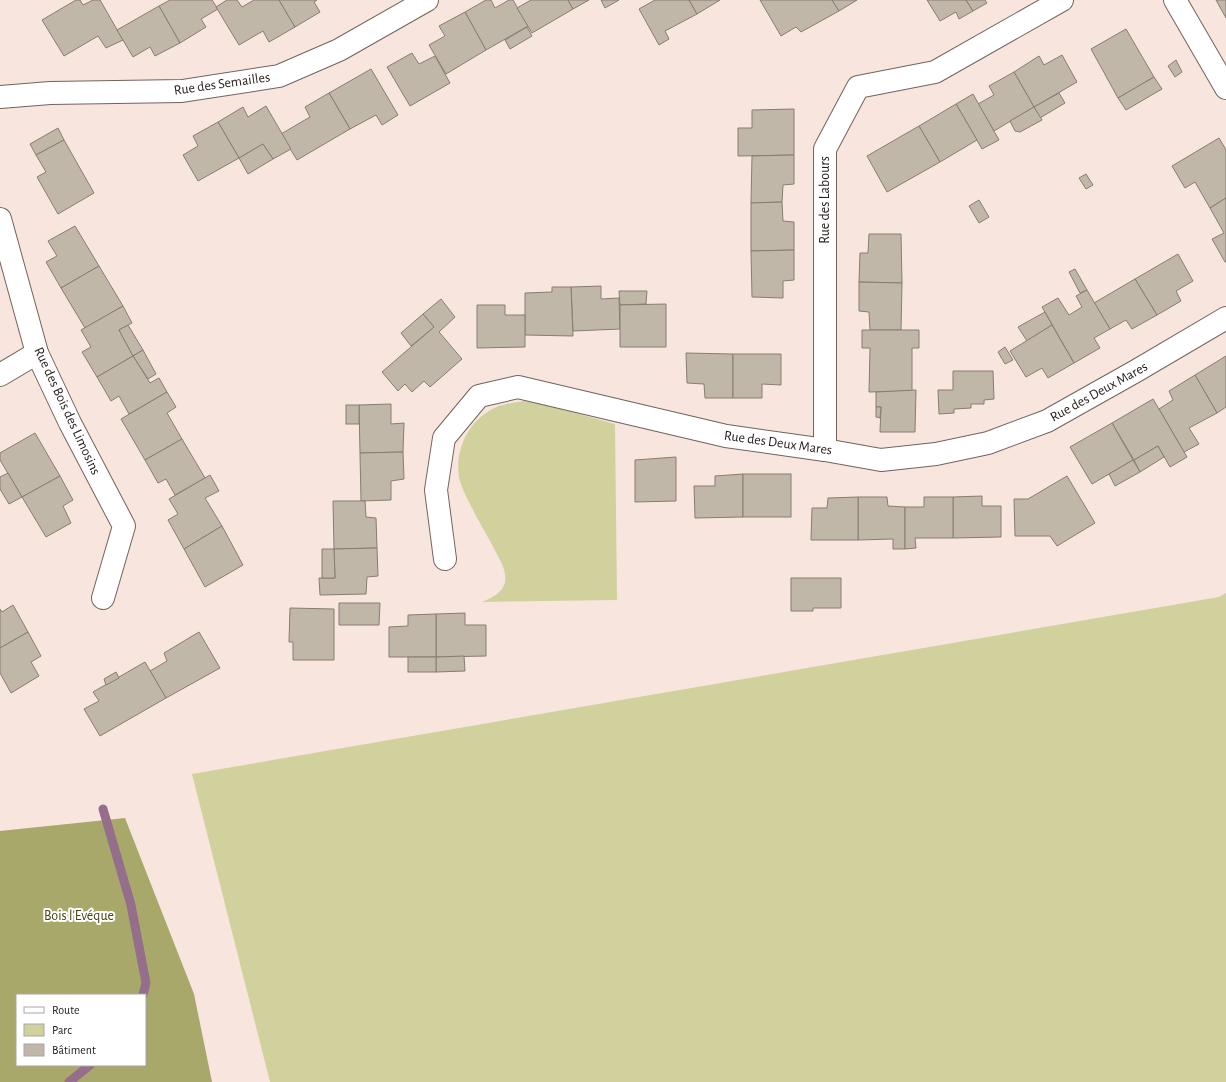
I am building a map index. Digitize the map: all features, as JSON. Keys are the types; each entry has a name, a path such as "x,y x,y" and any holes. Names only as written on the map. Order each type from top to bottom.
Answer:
{"street":[{"name":"Rue des Semailles","path":"0,97 50,93 182,91 279,76 339,50 426,0"},
{"name":"Rue des Labours","path":"825,450 825,149 858,87 935,72 1062,0"},
{"path":"1175,0 1226,88"},
{"name":"Rue des Bois des Limosins","path":"0,219 37,353 70,423 124,526 102,598"},
{"name":"Rue des Deux Mares","path":"445,559 436,490 444,438 479,396 518,387 726,436 825,450 881,460 936,454 988,443 1047,421 1136,372 1226,318"},
{"path":"0,375 37,353"}],"green space":[{"path":"524,401 547,405 615,424 617,600 482,602 499,592 505,584 505,572 462,487 458,467 461,448 464,439 474,423 489,411 506,404"},
{"path":"1226,593 1226,1082 270,1082 192,774 1219,597"},
{"name":"Bois l'Evéque","path":"125,818 194,994 212,1082 0,1082 0,831"}],"building":[{"path":"76,0 80,0 83,5 93,0 100,0 123,40 106,48 98,36 64,56 42,20"},
{"path":"170,0 212,0 218,9 201,19 206,27 180,43 159,6"},
{"path":"227,0 237,0 242,7 254,0 279,0 295,27 269,42 263,31 239,45 216,7"},
{"path":"279,0 317,0 314,2 320,12 295,27"},
{"path":"486,0 491,0 495,8 509,0 513,0 528,26 486,50 465,12"},
{"path":"531,0 568,0 573,9 532,33 517,8"},
{"path":"568,0 589,0 573,9"},
{"path":"601,0 619,0 605,8"},
{"path":"655,0 689,0 697,14 665,31 669,39 659,45 639,9"},
{"path":"689,0 720,0 697,14"},
{"path":"760,0 832,0 839,11 801,32 796,27 781,36"},
{"path":"832,0 857,0 839,11"},
{"path":"927,0 966,0 973,11 959,19 956,12 940,21"},
{"path":"966,0 985,0 987,3 973,11"},
{"path":"1216,0 1226,0 1226,18"},
{"path":"159,6 180,43 155,56 150,47 133,57 117,30"},
{"path":"465,12 486,50 446,74 429,45 445,36 439,26"},
{"path":"527,27 532,36 510,49 505,40"},
{"path":"1126,29 1154,77 1118,98 1091,49"},
{"path":"412,53 419,64 435,56 450,83 410,106 387,67"},
{"path":"1062,55 1077,82 1034,107 1014,72 1039,56 1044,65"},
{"path":"1176,60 1182,72 1175,77 1168,66"},
{"path":"371,69 398,115 382,125 376,115 350,129 329,93"},
{"path":"1014,72 1034,107 994,131 978,104 994,95 989,86"},
{"path":"1154,77 1162,89 1126,110 1118,98"},
{"path":"329,93 350,129 297,160 281,134 310,117 305,107"},
{"path":"1059,93 1065,103 1040,118 1034,107"},
{"path":"973,94 999,140 982,149 956,104"},
{"path":"956,104 977,140 940,162 919,126"},
{"path":"266,106 291,149 273,159 263,144 239,158 218,122 243,107 248,117"},
{"path":"1034,107 1042,120 1020,132 1015,131 1010,121"},
{"path":"794,109 794,155 738,156 738,128 752,128 752,110"},
{"path":"218,122 239,158 198,181 183,155 198,146 193,136"},
{"path":"919,126 940,162 887,192 867,156"},
{"path":"58,128 64,140 36,155 30,144"},
{"path":"1219,138 1226,150 1226,198 1210,208 1195,182 1185,188 1172,166"},
{"path":"64,140 94,193 58,214 37,177 46,172 36,155"},
{"path":"263,144 273,159 248,174 239,158"},
{"path":"794,155 794,184 783,185 782,202 751,203 752,156"},
{"path":"1086,174 1093,185 1086,189 1079,178"},
{"path":"1226,198 1225,262 1212,239 1224,233 1210,208"},
{"path":"979,200 989,217 979,223 969,206"},
{"path":"782,202 783,221 794,222 794,250 751,251 751,203"},
{"path":"75,226 99,266 61,288 46,262 57,256 48,241"},
{"path":"869,234 901,234 902,283 859,282 860,253 868,253"},
{"path":"794,250 794,280 783,281 783,298 752,297 751,251"},
{"path":"1178,254 1193,281 1176,291 1181,301 1157,315 1135,279"},
{"path":"99,266 123,306 85,328 61,288"},
{"path":"1075,269 1087,290 1080,293 1069,272"},
{"path":"1135,279 1157,315 1132,329 1126,320 1110,329 1094,303"},
{"path":"859,282 902,283 901,330 870,330 869,312 859,311"},
{"path":"601,286 601,299 619,298 620,329 573,331 571,287"},
{"path":"552,287 571,287 573,336 525,335 525,293 552,292"},
{"path":"1087,290 1110,329 1094,338 1100,348 1074,363 1042,307 1058,298 1069,315 1082,307 1076,296"},
{"path":"619,291 647,291 646,304 620,305"},
{"path":"441,299 455,317 439,332 462,359 430,387 424,381 412,392 405,384 398,391 382,372 434,327 423,314"},
{"path":"666,304 666,347 620,347 620,305"},
{"path":"477,305 505,305 505,315 525,315 525,347 477,348"},
{"path":"123,306 132,323 119,330 133,356 97,377 82,352 91,347 81,330"},
{"path":"1045,312 1052,325 1027,341 1018,327"},
{"path":"423,314 434,327 411,346 401,333"},
{"path":"128,325 143,350 133,356 119,330"},
{"path":"1052,325 1074,363 1048,378 1042,368 1026,377 1010,351"},
{"path":"862,330 919,330 919,348 912,348 912,391 869,392 870,348 862,348"},
{"path":"1005,347 1013,360 1005,364 998,352"},
{"path":"143,350 156,374 148,379 133,356"},
{"path":"686,353 733,354 733,398 705,398 704,384 687,383"},
{"path":"733,354 781,354 781,385 762,384 762,398 733,398"},
{"path":"133,356 150,383 159,378 167,392 129,414 119,396 111,401 97,377"},
{"path":"1226,356 1226,407 1217,413 1195,375"},
{"path":"953,371 993,371 994,399 984,400 984,404 971,404 971,408 954,409 954,413 939,414 938,390 953,390"},
{"path":"1195,375 1217,413 1189,428 1199,444 1184,452 1159,409 1173,400 1169,391"},
{"path":"916,390 915,432 880,432 881,407 876,407 876,392"},
{"path":"167,392 176,407 167,413 182,439 145,460 121,419"},
{"path":"1153,399 1187,457 1170,467 1158,446 1134,460 1112,423"},
{"path":"391,404 391,424 404,423 403,452 360,453 359,405"},
{"path":"346,405 359,405 359,424 346,424"},
{"path":"876,407 881,407 880,418 876,417"},
{"path":"1112,423 1133,460 1092,484 1070,447"},
{"path":"35,433 60,476 22,497 0,460 0,453"},
{"path":"182,439 205,478 175,495 166,479 158,483 145,460"},
{"path":"1158,446 1164,457 1140,472 1134,460"},
{"path":"403,452 404,479 391,481 391,500 361,501 360,453"},
{"path":"676,457 676,501 635,502 635,460"},
{"path":"1133,460 1140,472 1115,486 1109,474"},
{"path":"8,473 22,497 9,504 0,489 0,477"},
{"path":"743,474 743,517 695,518 694,486 715,486 715,476"},
{"path":"743,474 791,474 791,517 743,517"},
{"path":"210,475 219,491 205,498 222,526 184,549 168,520 178,514 169,499"},
{"path":"60,476 73,500 63,506 71,523 46,537 22,497"},
{"path":"1067,476 1095,523 1057,546 1050,536 1015,536 1014,499 1028,499"},
{"path":"982,496 982,506 1001,506 1001,537 953,538 953,497"},
{"path":"858,497 887,497 888,506 905,507 905,549 893,549 893,539 858,540"},
{"path":"858,497 858,540 811,540 812,508 827,508 828,498"},
{"path":"924,497 953,497 953,538 915,538 916,548 905,549 905,507 924,507"},
{"path":"333,501 365,501 366,517 376,518 377,548 334,549"},
{"path":"222,526 243,565 205,587 184,549"},
{"path":"377,548 378,576 367,577 366,594 320,595 319,578 335,578 334,549"},
{"path":"322,549 334,549 335,578 322,578"},
{"path":"791,578 841,578 841,608 813,608 813,611 791,611"},
{"path":"339,603 380,603 379,625 339,625"},
{"path":"13,605 28,632 0,648 0,609 2,612"},
{"path":"290,608 334,609 334,660 293,660 293,642 289,642"},
{"path":"465,613 465,625 486,625 486,656 436,657 436,614"},
{"path":"436,614 436,657 389,657 389,627 408,626 408,615"},
{"path":"28,632 41,656 31,662 39,676 11,693 0,673 0,648"},
{"path":"199,632 220,668 166,698 150,671 167,661 164,653"},
{"path":"464,656 465,671 436,672 436,657"},
{"path":"408,657 436,657 436,672 408,672"},
{"path":"145,662 166,698 100,736 84,709 99,701 93,692"},
{"path":"116,672 119,678 106,685 104,679"}],"waterway":[{"path":"103,809 131,905 146,983 143,994"},
{"path":"69,1082 89,1066"}]}
